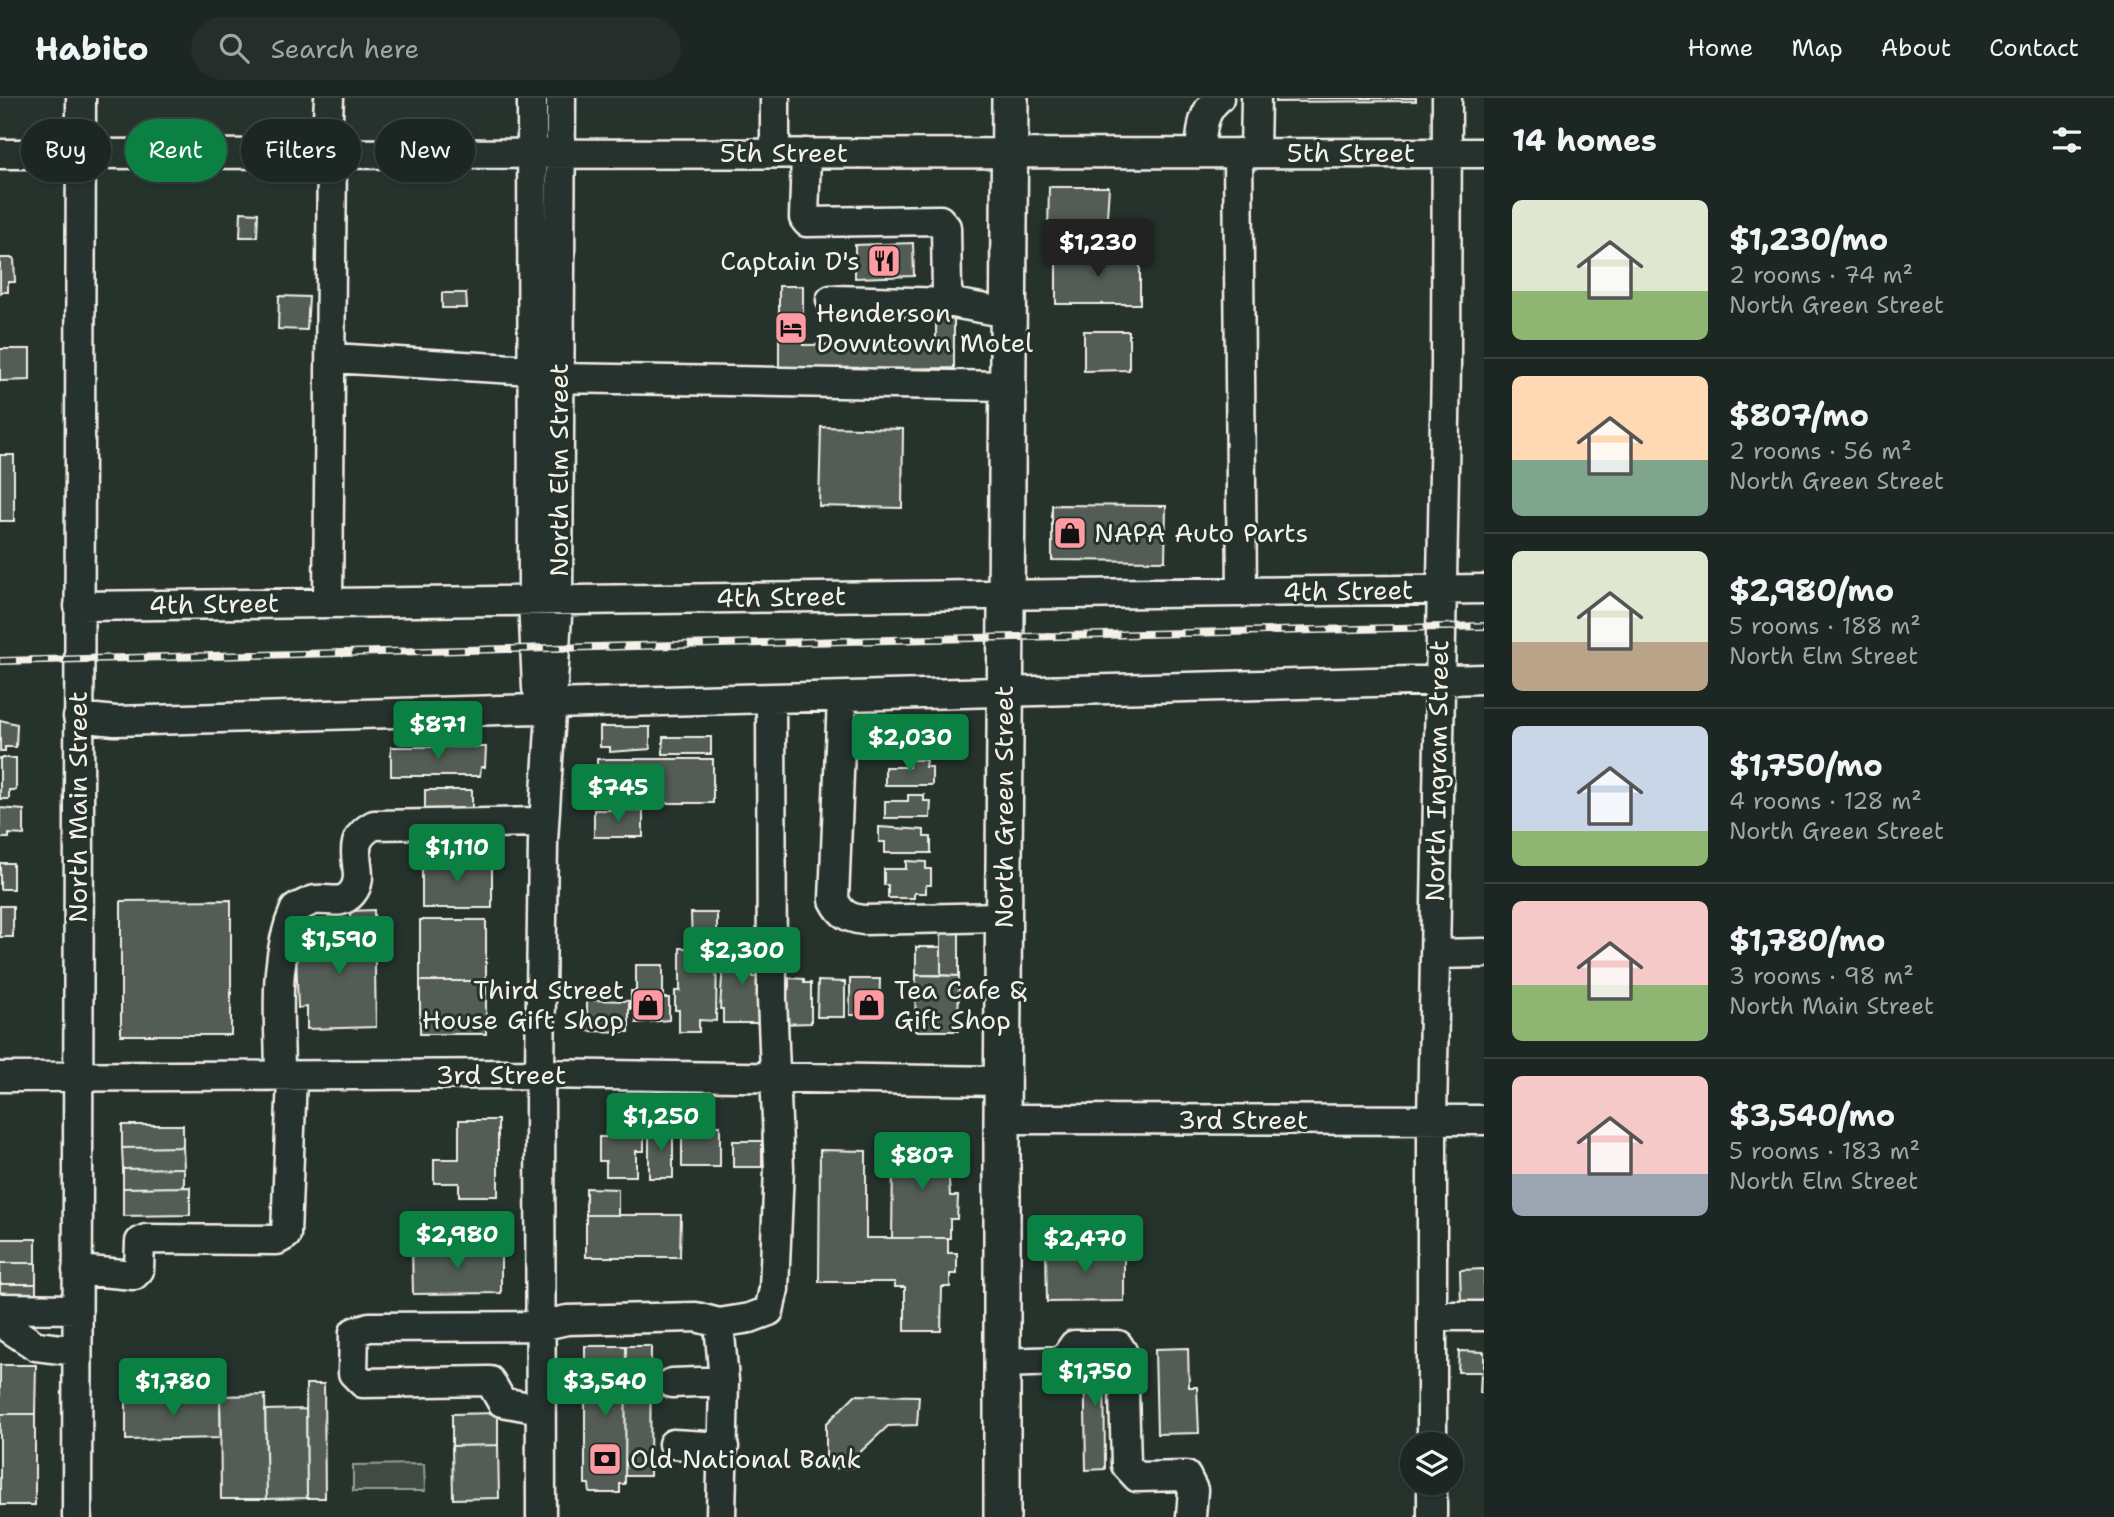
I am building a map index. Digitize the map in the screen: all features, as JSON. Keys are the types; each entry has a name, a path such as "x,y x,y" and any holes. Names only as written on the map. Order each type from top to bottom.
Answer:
{"main road":[{"name":"North Green Street","path":"1002,1517 1002,1081 1010,98"}],"street":[{"name":"North Main Street","path":"81,98 81,119"},
{"path":"329,98 329,119"},
{"name":"North Elm Street","path":"532,98 531,153 545,374 546,600 540,1074 541,1517"},
{"name":"North Elm Street","path":"545,374 562,153 561,98"},
{"path":"775,98 775,153"},
{"path":"1242,593 1246,153 1256,98"},
{"name":"North Ingram Street","path":"1432,1432 1432,1120 1447,98"},
{"path":"1200,153 1207,103"},
{"name":"5th Street","path":"361,153 1484,153"},
{"path":"806,153 804,218 807,222 940,220 946,227 947,292 953,303"},
{"name":"5th Street","path":"0,154 21,155"},
{"name":"5th Street","path":"111,156 241,154"},
{"name":"North Main Street","path":"77,1517 76,1076 81,182"},
{"path":"328,603 332,358 329,182"},
{"path":"831,300 953,303 1008,313"},
{"path":"332,358 545,374 1007,386"},
{"name":"4th Street","path":"79,606 1484,589"},
{"path":"78,717 115,722 771,699 1484,680"},
{"path":"842,697 834,900 840,911 849,918 863,920 1003,917"},
{"path":"540,1409 502,1402 490,1381 363,1383 354,1373 354,1332 369,1326 540,1326 567,1320 696,1317 719,1323 750,1318 769,1311 774,1289 779,1170 772,998 771,699"},
{"path":"77,1270 134,1275 139,1270 140,1242 146,1239 277,1240 286,1235 286,1076 279,952 295,909 315,900 338,901 352,894 356,884 356,843 361,832 374,825 543,832"},
{"path":"1435,954 1484,953"},
{"name":"3rd Street","path":"0,1077 540,1074 1002,1081"},
{"name":"3rd Street","path":"1002,1119 1484,1120"},
{"path":"0,1308 76,1309"},
{"path":"1432,1316 1484,1316"},
{"path":"0,1322 36,1346 76,1350"},
{"path":"719,1323 724,1381 721,1517"},
{"path":"1002,1363 1063,1361 1074,1345 1118,1345 1124,1353 1126,1465 1137,1477 1186,1476 1193,1490 1191,1517"},
{"path":"673,1383 724,1381"},
{"path":"673,1444 723,1447"},
{"path":"1432,1495 1432,1517"}],"shaded area":[{"path":"424,1464 425,1491 353,1491 353,1465"}],"building":[{"path":"1276,98 1416,98 1416,101 1276,102"},
{"path":"1049,187 1109,187 1106,231 1048,231"},
{"path":"241,212 258,213 257,237 240,237"},
{"name":"Captain D's","path":"913,243 914,276 855,278 855,245"},
{"path":"1140,253 1140,304 1056,304 1056,254"},
{"path":"0,258 14,258 15,282 8,282 8,292 1,292 0,295"},
{"name":"Henderson Downtown Motel","path":"779,286 803,286 803,345 936,344 936,312 954,312 954,368 779,370"},
{"path":"442,293 466,293 467,308 442,308"},
{"path":"279,296 309,297 307,330 278,329"},
{"path":"1084,331 1129,331 1129,370 1084,371"},
{"path":"0,349 30,349 30,380 0,381"},
{"path":"821,427 903,429 902,508 819,506"},
{"path":"0,455 14,455 14,521 0,521"},
{"path":"1052,505 1166,506 1165,561 1052,560"},
{"path":"0,720 17,724 16,747 5,747 5,751 0,751"},
{"path":"907,725 926,725 926,732 931,732 931,747 885,748 885,732 907,732"},
{"path":"600,727 650,727 650,749 610,752 610,747 600,747"},
{"path":"663,737 711,737 711,754 663,754"},
{"path":"391,747 486,747 485,767 481,767 480,776 391,776"},
{"path":"0,758 16,758 16,790 9,790 9,799 0,799"},
{"path":"597,759 713,759 713,803 597,803"},
{"path":"909,760 926,760 925,767 932,767 932,785 885,785 885,767 909,767"},
{"path":"425,790 472,790 472,817 425,817"},
{"path":"908,795 924,795 924,801 931,801 930,818 885,818 885,801 908,801"},
{"path":"0,808 24,810 24,835 9,834 9,838 0,838"},
{"path":"594,810 643,810 643,837 594,837"},
{"path":"879,827 924,830 924,837 931,837 931,853 885,853 885,842 879,842"},
{"path":"422,859 492,859 492,908 422,908"},
{"path":"906,861 926,862 926,869 931,869 931,885 926,885 926,893 914,893 914,898 888,898 888,885 884,885 884,869 906,869"},
{"path":"0,863 13,863 13,889 0,889"},
{"path":"231,900 231,1035 121,1035 121,901"},
{"path":"0,906 13,906 13,937 0,937"},
{"path":"374,910 376,1027 307,1029 307,1007 298,1008 296,953 308,953 308,927 329,927 329,936 341,936 341,941 351,941 350,911"},
{"path":"691,913 717,913 717,948 692,948"},
{"path":"420,920 486,920 486,981 420,981"},
{"path":"941,923 959,923 959,976 941,975"},
{"path":"724,945 753,945 753,977 765,977 765,1023 723,1023 723,1009 720,1009"},
{"path":"916,947 941,947 941,975 916,975"},
{"path":"680,948 717,948 716,1021 699,1020 699,1032 679,1032 679,1010 675,1010 675,991 680,991"},
{"path":"636,965 663,965 663,998 669,998 669,1020 636,1023 636,1009 631,1009 631,991 636,991"},
{"path":"916,975 959,976 958,1031 915,1031"},
{"path":"789,978 804,979 804,983 811,983 811,1023 780,1024 775,989 789,989"},
{"path":"850,979 880,979 879,1015 850,1015"},
{"path":"420,981 486,981 486,1034 420,1034"},
{"path":"818,981 845,982 845,1017 817,1017"},
{"path":"587,1000 629,1001 629,1032 587,1031"},
{"path":"459,1120 498,1120 498,1196 459,1196 459,1183 434,1183 434,1159 459,1159"},
{"path":"122,1125 183,1125 183,1147 122,1148"},
{"path":"682,1126 720,1126 720,1167 682,1167"},
{"path":"649,1128 673,1128 673,1178 649,1178"},
{"path":"606,1130 624,1130 624,1136 644,1136 644,1151 636,1151 636,1176 606,1176 606,1161 599,1161 599,1137 606,1137"},
{"path":"904,1139 938,1139 938,1149 947,1149 950,1196 958,1196 957,1219 950,1219 950,1238 892,1238 893,1161 897,1161 897,1149 904,1149"},
{"path":"733,1141 762,1141 762,1167 733,1167"},
{"path":"183,1147 184,1168 123,1169 122,1148"},
{"path":"820,1150 866,1151 866,1238 948,1238 948,1253 957,1253 957,1274 950,1274 950,1287 942,1287 941,1331 905,1331 905,1287 895,1287 895,1282 819,1282"},
{"path":"184,1168 184,1187 123,1188 123,1169"},
{"path":"190,1187 190,1215 123,1216 123,1188"},
{"path":"586,1188 618,1189 618,1215 586,1215"},
{"path":"586,1215 681,1215 680,1257 586,1257"},
{"path":"0,1239 36,1239 36,1263 0,1263"},
{"path":"501,1248 501,1293 413,1294 412,1250"},
{"path":"1124,1248 1124,1301 1047,1302 1046,1249"},
{"path":"0,1263 36,1263 36,1284 0,1284"},
{"path":"1484,1269 1484,1301 1461,1302 1460,1270"},
{"path":"0,1284 36,1284 36,1306 0,1306"},
{"path":"585,1346 626,1346 625,1484 620,1484 620,1493 590,1493 589,1484 585,1484"},
{"path":"626,1346 651,1346 650,1476 625,1476"},
{"path":"1104,1347 1105,1469 1086,1470 1084,1348"},
{"path":"1188,1348 1189,1387 1197,1387 1199,1433 1157,1434 1155,1349"},
{"path":"1459,1351 1484,1352 1484,1393 1480,1393 1481,1372 1458,1372"},
{"path":"0,1365 36,1365 35,1414 0,1414"},
{"path":"220,1376 220,1396 126,1398 125,1378"},
{"path":"306,1384 324,1384 325,1498 307,1498"},
{"path":"265,1395 267,1499 221,1499 220,1396"},
{"path":"855,1395 919,1396 917,1425 888,1426 856,1456 855,1467 826,1469 826,1424"},
{"path":"220,1396 221,1438 126,1440 126,1398"},
{"path":"306,1409 307,1498 267,1499 265,1410"},
{"path":"498,1413 498,1445 452,1446 452,1414"},
{"path":"0,1414 35,1414 35,1505 0,1505"},
{"path":"498,1445 499,1498 453,1499 452,1446"}],"railway":[{"path":"0,661 1484,626"}],"place":[{"name":"Captain D's","path":"884,261"},
{"name":"Henderson Downtown Motel","path":"791,328"},
{"name":"NAPA Auto Parts","path":"1070,533"},
{"name":"Third Street House Gift Shop","path":"648,1005"},
{"name":"Tea Cafe & Gift Shop","path":"869,1005"},
{"name":"Old National Bank","path":"605,1459"}]}
